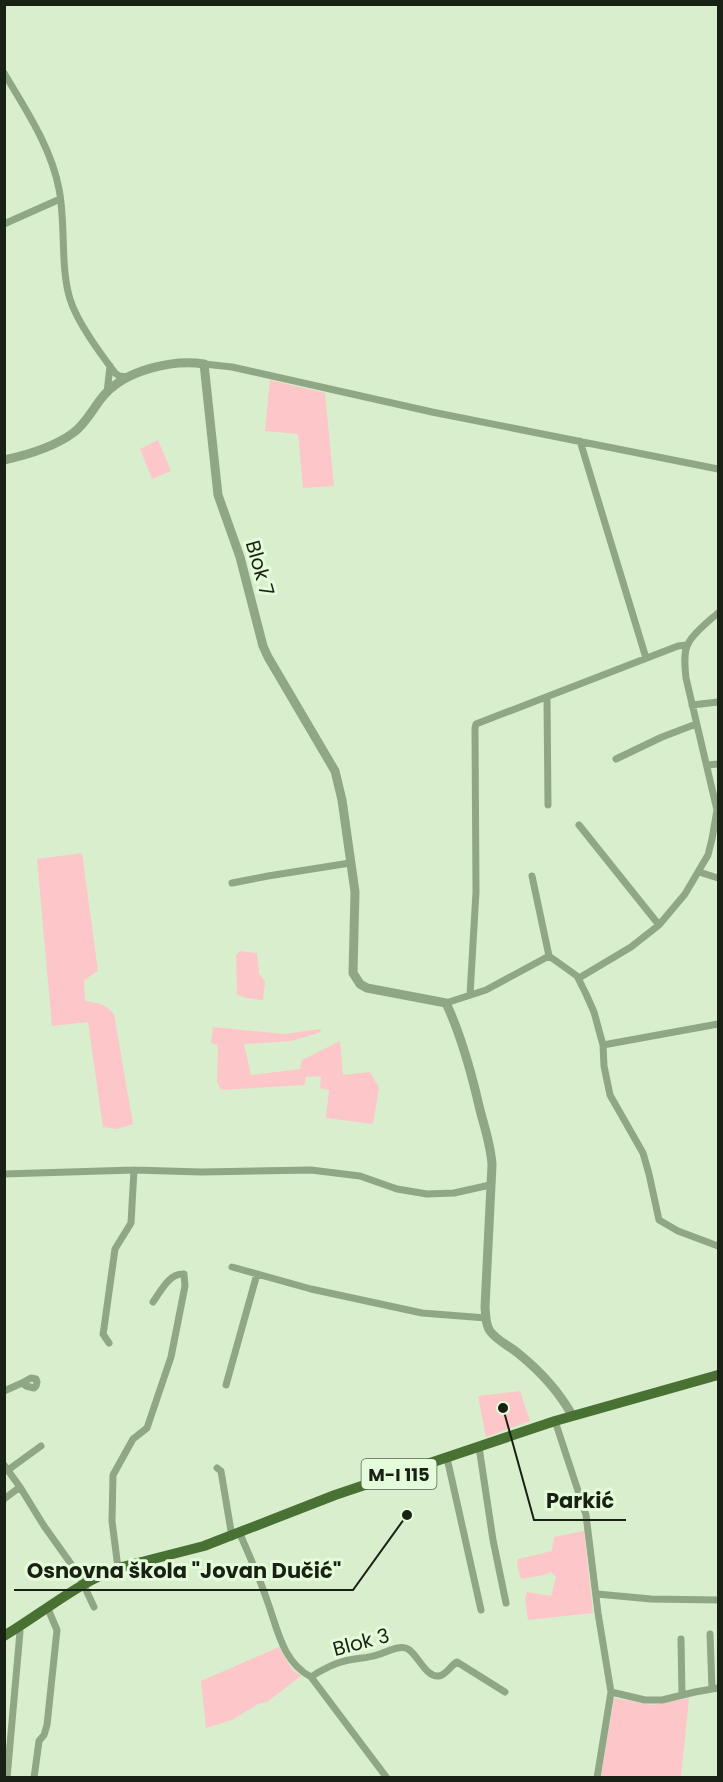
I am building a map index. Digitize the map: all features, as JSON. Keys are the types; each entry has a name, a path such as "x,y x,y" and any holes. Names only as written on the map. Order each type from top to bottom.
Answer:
{"main road":[{"name":"M-I 115","path":"4,1636 84,1585 118,1568 204,1546 335,1496 555,1420 718,1375"}],"street":[{"path":"4,73 43,141 53,167 63,222 69,298 75,312 115,373 128,377"},
{"path":"4,225 60,199"},
{"path":"4,460 52,445 75,432 106,393 128,377 180,362 232,367 432,412 718,469"},
{"name":"Blok 7","path":"204,364 215,482 240,557 263,646 335,771 342,800 355,892 353,973 360,984 367,988 446,1004"},
{"path":"106,393 110,366"},
{"path":"580,441 646,658"},
{"path":"579,978 631,947 659,925 685,894 708,855 717,810 696,724 685,665 687,645 718,613"},
{"path":"470,994 476,892 474,728 476,724 678,646 687,645"},
{"path":"547,698 548,805"},
{"path":"692,705 718,702"},
{"path":"616,759 696,724"},
{"path":"707,765 718,764"},
{"path":"579,825 659,925"},
{"path":"232,883 350,863"},
{"path":"699,873 718,878"},
{"path":"532,876 549,956 579,978 594,1011 603,1045 604,1066 610,1095 643,1153 659,1220 678,1232 718,1246"},
{"path":"549,956 486,990 446,1004 474,1083 491,1151 487,1326 490,1332 520,1355 553,1387 572,1415"},
{"path":"603,1045 718,1024"},
{"path":"109,1343 104,1334 104,1328 113,1260 116,1245 131,1223 134,1170"},
{"path":"4,1173 310,1170 360,1176 397,1189 427,1194 454,1193 490,1185"},
{"path":"232,1267 311,1289 422,1312 486,1318"},
{"path":"118,1568 112,1521 113,1475 133,1439 147,1428 155,1408 171,1357 180,1317 185,1286 184,1274 179,1273 173,1276 153,1302"},
{"path":"226,1385 257,1274"},
{"path":"4,1391 22,1383"},
{"path":"555,1420 586,1515 598,1613 611,1692 597,1778"},
{"path":"41,1446 6,1468 80,1575 94,1607"},
{"path":"479,1447 493,1540 506,1603"},
{"path":"447,1458 481,1610"},
{"path":"217,1468 221,1471 236,1535 268,1603 284,1648 294,1665 311,1677 387,1778"},
{"path":"4,1499 20,1487"},
{"path":"597,1594 651,1599 718,1600"},
{"path":"34,1778 39,1741 47,1725 57,1630 48,1609"},
{"path":"7,1778 19,1627"},
{"path":"611,1692 645,1700 662,1700 715,1689 710,1634"},
{"path":"681,1639 682,1695"},
{"name":"Blok 3","path":"311,1677 348,1660 376,1656 400,1647 408,1649 431,1674 443,1675 452,1664 457,1662 505,1692"}],"shaded area":[{"path":"270,380 325,393 334,486 303,488 298,434 265,431"},
{"path":"158,440 171,471 152,479 140,449"},
{"path":"82,853 98,971 84,980 85,1001 104,1006 114,1014 133,1124 117,1129 103,1127 88,1022 52,1026 37,859"},
{"path":"240,951 257,953 259,973 265,982 263,1000 246,998 237,994 236,955"},
{"path":"213,1027 284,1034 320,1029 321,1032 292,1041 244,1044 251,1075 300,1069 302,1060 340,1041 343,1075 370,1072 379,1088 373,1124 326,1118 329,1090 320,1088 321,1076 306,1077 305,1085 221,1090 217,1082 218,1045 211,1043"},
{"path":"520,1391 530,1421 486,1437 478,1396"},
{"path":"584,1531 593,1613 528,1620 525,1599 527,1592 551,1596 556,1577 551,1572 521,1579 518,1559 552,1551 554,1537"},
{"path":"279,1647 292,1669 301,1676 267,1702 258,1704 232,1720 206,1728 201,1681"},
{"path":"614,1698 653,1705 689,1698 681,1777 601,1777"}],"place":[{"name":"Parkić","path":"503,1408"},
{"name":"Osnovna škola \"Jovan Dučić\"","path":"407,1515"}]}
